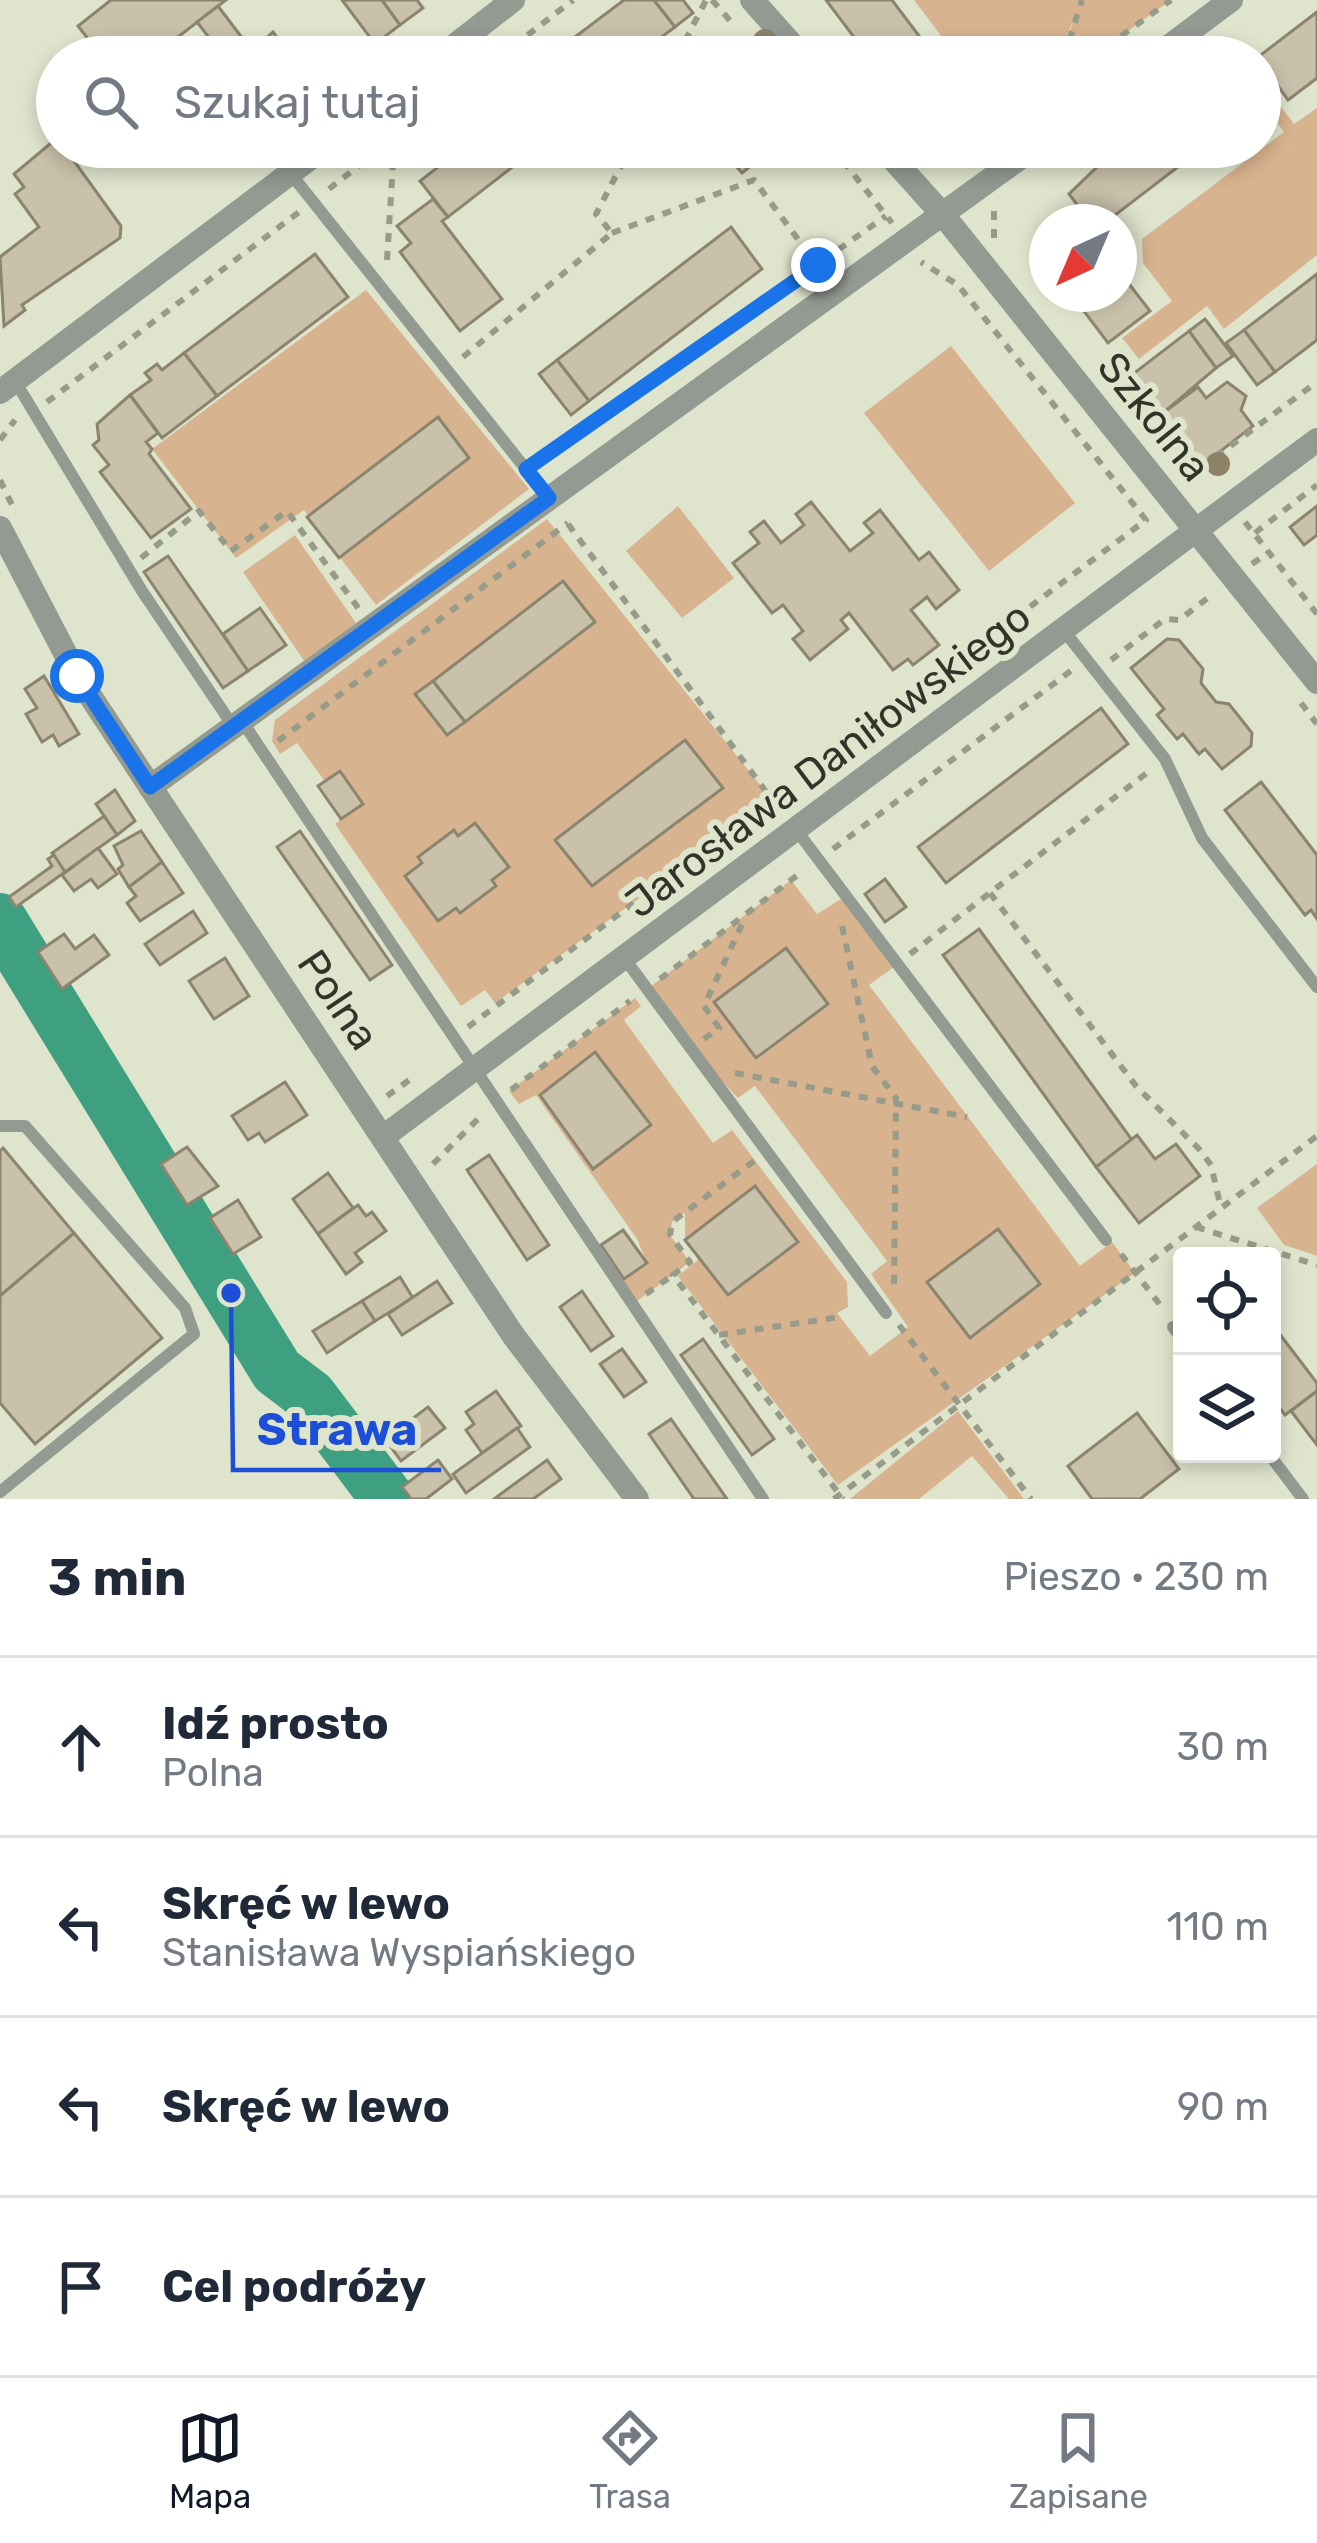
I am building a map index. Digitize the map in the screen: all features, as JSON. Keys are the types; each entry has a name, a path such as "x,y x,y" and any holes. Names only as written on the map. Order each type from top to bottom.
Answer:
{"street":[{"path":"467,36 513,0"},
{"path":"752,0 784,36"},
{"path":"1183,36 1231,0"},
{"path":"8,387 299,168"},
{"name":"Szkolna","path":"901,168 1237,576 1317,682"},
{"path":"150,787 1007,168"},
{"name":"Jarosława Daniłowskiego","path":"383,1137 1199,533 1317,440"},
{"name":"Polna","path":"0,528 77,676 513,1334 637,1499"}],"lane":[{"path":"291,174 549,498"},
{"path":"8,387 34,406 128,568 263,753 763,1499"},
{"path":"1065,632 1165,759 1202,838 1317,987"},
{"path":"797,831 1106,1240"},
{"path":"625,959 886,1313"},
{"path":"0,1126 25,1126 185,1307 194,1334 0,1492"},
{"path":"1276,1463 1303,1499"}],"path":[{"path":"527,36 573,0"},
{"path":"688,36 706,0"},
{"path":"1071,36 1082,0"},
{"path":"1121,36 1171,0"},
{"path":"34,406 56,400 355,168"},
{"path":"387,264 393,168"},
{"path":"612,233 596,214 620,168"},
{"path":"384,1098 447,1052 454,1036 1146,520 958,285 927,269 848,168"},
{"path":"463,357 612,233 754,180 818,265"},
{"path":"993,255 999,198"},
{"path":"526,469 886,216"},
{"path":"1181,479 1196,476 1317,382"},
{"path":"1255,533 1317,485"},
{"path":"549,498 773,801"},
{"path":"1233,506 1317,614"},
{"path":"128,568 199,511 230,551 286,512 365,616"},
{"path":"263,753 568,523"},
{"path":"413,1184 497,1100 819,860 1091,665 1165,619 1179,620 1269,552"},
{"path":"898,964 1165,759"},
{"path":"990,893 1136,1086 1200,1150 1211,1165 1221,1208"},
{"path":"846,896 837,902 872,1066 897,1103 894,1308 886,1313 1031,1499"},
{"path":"719,1028 704,1006 747,914"},
{"path":"710,1073 716,1069 968,1117"},
{"path":"673,1275 839,1498 1317,1136"},
{"path":"633,1304 690,1262 670,1235 672,1222 766,1151"},
{"path":"1196,1227 1252,1247"},
{"path":"1106,1240 1136,1273 1173,1327"},
{"path":"1281,1256 1317,1265"},
{"path":"718,1335 840,1317"}],"shaded area":[{"path":"914,0 1171,0 1121,36 1069,36 1073,20 1067,36 941,36"},
{"path":"1281,107 1294,124 1317,108 1317,255 1224,329 1207,306 1139,359 1122,338 1172,301 1143,263 1142,239 1236,168 1281,168"},
{"path":"366,290 529,489 376,605 304,510 236,558 152,449"},
{"path":"951,346 1075,503 989,571 864,413"},
{"path":"678,506 734,578 682,618 626,551"},
{"path":"547,519 773,801 495,1003 485,990 461,1006 335,824 348,813 297,743 280,754 272,741 275,720"},
{"path":"295,535 356,623 305,662 243,572"},
{"path":"791,880 817,914 846,896 898,964 869,985 1080,1266 1112,1242 1135,1273 838,1485 678,1276 699,1259 685,1240 685,1213 672,1222 670,1235 690,1262 633,1304 619,1283 647,1263 637,1239 536,1095 519,1104 509,1091 635,998 641,1006 624,1020 713,1143 732,1130 847,1282 848,1307 837,1313 870,1356 908,1327 871,1274 887,1261 755,1086 738,1098 691,1049 647,989"},
{"path":"1317,1164 1317,1256 1284,1245 1257,1208"},
{"path":"958,1411 1024,1499 1009,1499 972,1456 919,1499 850,1499"}],"building":[{"path":"111,0 226,0 179,36 86,36 78,26"},
{"path":"342,0 382,0 400,25 386,36 369,36"},
{"path":"382,0 417,0 423,8 400,25"},
{"path":"624,0 654,0 675,27 663,36 576,36"},
{"path":"654,0 683,0 693,13 675,27"},
{"path":"826,0 892,0 919,36 853,36"},
{"path":"218,6 241,36 208,36 197,22"},
{"path":"1317,12 1317,78 1288,100 1281,90 1281,39"},
{"path":"36,156 36,168 79,168 121,226 120,238 22,305 25,310 4,326 0,257 39,227 15,194 24,187 14,174"},
{"path":"437,168 511,168 448,217 420,181"},
{"path":"1096,168 1177,168 1130,204 1076,204 1069,194"},
{"path":"433,199 448,217 442,221 502,299 460,331 400,252 411,243 397,226"},
{"path":"731,227 762,269 589,401 557,360"},
{"path":"315,254 348,297 217,396 184,353"},
{"path":"1317,274 1317,340 1275,372 1244,330"},
{"path":"1137,294 1150,311 1108,343 1085,312 1137,312"},
{"path":"1205,319 1233,356 1216,368 1189,331"},
{"path":"1244,330 1275,372 1257,385 1226,343"},
{"path":"1189,331 1216,368 1156,419 1129,377"},
{"path":"184,353 217,396 162,438 130,395 151,380 145,373 157,364 162,370"},
{"path":"557,360 589,401 571,415 539,374"},
{"path":"1227,382 1246,396 1241,410 1253,426 1200,467 1164,430 1168,427 1159,416 1198,387 1206,398"},
{"path":"130,395 158,433 146,442 152,449 149,454 191,509 151,538 100,472 109,465 93,445 99,440 97,424"},
{"path":"438,417 469,458 339,558 307,517"},
{"path":"811,502 850,551 873,533 864,523 880,510 919,560 929,552 959,590 936,609 927,597 911,610 939,645 913,665 908,659 893,670 849,613 841,620 848,629 810,660 793,639 803,631 783,605 772,613 733,563 759,543 750,532 764,521 781,543 804,525 796,514"},
{"path":"1317,506 1317,535 1304,545 1290,527"},
{"path":"168,556 248,671 223,688 144,572"},
{"path":"563,581 595,622 465,722 433,681"},
{"path":"260,608 286,645 248,671 223,634"},
{"path":"1167,639 1179,640 1203,669 1201,683 1216,702 1229,704 1252,733 1251,746 1222,769 1205,749 1199,754 1183,734 1177,739 1157,715 1164,709 1131,668"},
{"path":"44,676 79,734 59,746 53,735 42,742 26,714 37,708 25,689"},
{"path":"433,681 465,722 447,735 415,694"},
{"path":"1101,708 1128,744 946,883 918,847"},
{"path":"685,740 723,788 592,886 555,840"},
{"path":"340,771 363,804 341,819 318,786"},
{"path":"1261,782 1317,855 1317,919 1311,910 1305,915 1225,810"},
{"path":"115,790 135,821 117,835 96,804"},
{"path":"104,816 117,835 65,872 52,853"},
{"path":"475,823 509,867 492,880 496,886 460,913 456,908 438,921 405,876 422,863 418,857 454,830 458,836"},
{"path":"141,831 162,862 129,887 118,869 123,865 114,846"},
{"path":"300,831 392,965 370,980 277,847"},
{"path":"98,848 117,874 98,888 91,879 74,891 62,875"},
{"path":"54,855 65,872 16,907 9,897 52,866 48,859"},
{"path":"162,862 183,893 140,921 127,903 136,896 129,887"},
{"path":"885,879 906,907 885,922 865,894"},
{"path":"193,911 207,933 160,965 145,944"},
{"path":"979,929 1132,1140 1096,1167 943,955"},
{"path":"64,934 75,949 94,935 109,955 62,989 38,952"},
{"path":"786,948 828,1004 756,1058 714,1002"},
{"path":"225,958 249,996 214,1019 189,981"},
{"path":"595,1052 651,1125 593,1169 540,1095"},
{"path":"285,1082 307,1115 265,1142 259,1133 248,1140 232,1116"},
{"path":"1137,1135 1155,1159 1176,1144 1200,1176 1139,1223 1096,1167"},
{"path":"187,1147 218,1186 187,1205 161,1164"},
{"path":"3,1148 74,1233 0,1296 0,1151"},
{"path":"489,1155 549,1245 527,1260 467,1170"},
{"path":"328,1173 353,1208 318,1234 293,1199"},
{"path":"755,1186 798,1242 728,1295 685,1240"},
{"path":"238,1200 261,1237 233,1254 210,1218"},
{"path":"358,1205 366,1216 372,1212 386,1231 355,1253 362,1262 346,1274 318,1234"},
{"path":"998,1229 1040,1284 970,1338 927,1282"},
{"path":"623,1230 647,1263 624,1279 601,1245"},
{"path":"74,1233 162,1338 35,1444 0,1403 0,1296"},
{"path":"400,1277 413,1298 375,1321 362,1301"},
{"path":"437,1281 452,1303 402,1335 388,1314"},
{"path":"582,1291 613,1336 591,1351 560,1307"},
{"path":"362,1301 375,1321 327,1353 313,1331"},
{"path":"1281,1336 1317,1383 1317,1391 1285,1415 1281,1410"},
{"path":"703,1339 774,1439 752,1455 681,1355"},
{"path":"622,1349 646,1382 624,1397 600,1364"},
{"path":"496,1391 521,1426 482,1453 466,1430 474,1424 466,1412"},
{"path":"1317,1391 1317,1445 1291,1411"},
{"path":"428,1407 445,1428 401,1461 385,1439"},
{"path":"1137,1413 1179,1469 1140,1499 1092,1499 1068,1466"},
{"path":"671,1419 727,1499 694,1499 649,1434"},
{"path":"517,1428 530,1447 466,1493 453,1474"},
{"path":"438,1460 452,1479 426,1499 411,1499 402,1487"},
{"path":"547,1460 561,1479 533,1499 494,1499"}],"waterway":[{"path":"0,920 277,1371 310,1396 388,1499"}],"place":[{"name":"Strawa","path":"231,1293"}],"route":[{"path":"77,676 150,787 549,498 526,469 818,265"}]}
